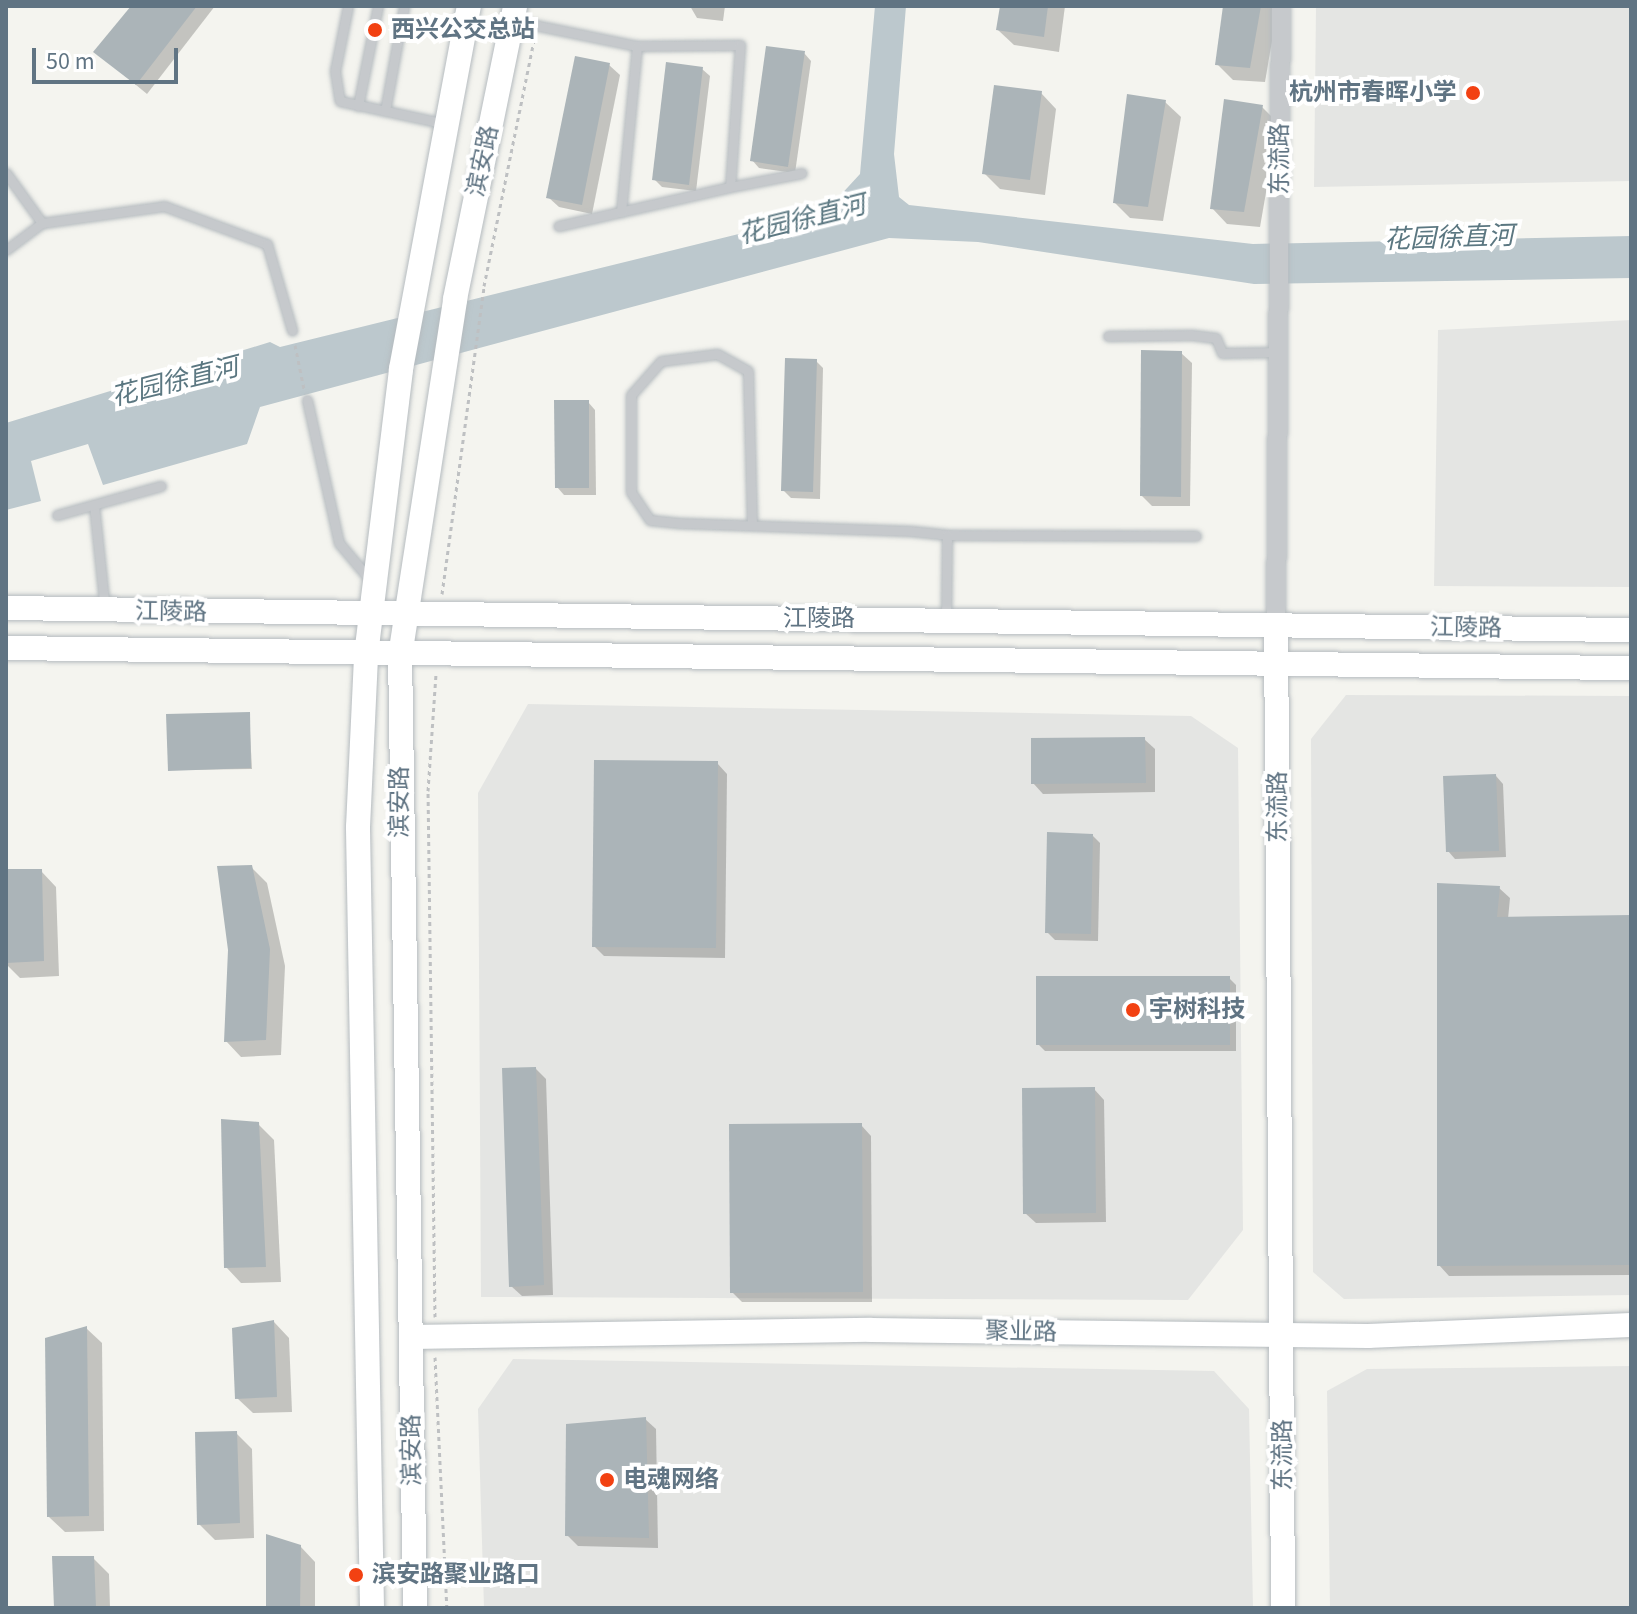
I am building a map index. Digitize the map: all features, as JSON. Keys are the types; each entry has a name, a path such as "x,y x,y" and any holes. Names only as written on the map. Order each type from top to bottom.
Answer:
{"main road":[{"name":"滨安路","path":"372,1608 358,827 366,655 372,583 401,369 469,6"},
{"name":"滨安路","path":"415,1608 423,1337 400,656 455,299 513,13"},
{"name":"江陵路","path":"6,608 404,618 946,619 1631,630"},
{"name":"东流路","path":"1276,625 1283,1608"},
{"name":"江陵路","path":"6,648 437,657 1631,668"},
{"name":"聚业路","path":"423,1337 1282,1333 1631,1325"}],"street":[{"name":"东流路","path":"1276,625 1281,6"}],"lane":[{"path":"348,6 335,71 340,101 446,124"},
{"path":"358,106 378,6"},
{"path":"385,111 404,6"},
{"path":"513,13 537,25 637,46 740,45 730,187"},
{"path":"621,212 637,46"},
{"path":"6,173 42,223"},
{"path":"558,226 802,173"},
{"path":"6,250 42,223 138,206 216,221 267,244 292,330"},
{"path":"1108,336 1192,335 1216,338 1222,353 1279,352"},
{"path":"752,525 748,371 717,354 661,361 631,395 631,492 638,511 650,520 947,535 1196,536"},
{"path":"307,400 339,543 372,583"},
{"path":"57,515 161,486"},
{"path":"94,505 105,611"},
{"path":"946,619 947,535"}],"path":[{"path":"440,618 484,286 537,25"},
{"path":"292,330 307,400"},
{"path":"437,657 428,791 423,1337 447,1608"}],"shaded area":[{"name":"杭州市春晖小学","path":"1316,6 1631,6 1631,181 1314,187"},
{"path":"1631,320 1631,587 1434,586 1438,330"},
{"path":"1346,695 1631,696 1631,1295 1344,1299 1313,1272 1311,739"},
{"path":"528,704 1191,716 1238,748 1243,1230 1188,1300 481,1297 478,793"},
{"path":"513,1359 1214,1371 1249,1409 1253,1608 484,1608 478,1409"},
{"path":"1631,1366 1631,1608 1330,1608 1327,1391 1367,1369"}],"water":[{"name":"花园徐直河","path":"875,6 906,6 894,154 899,197 909,205 1253,244 1631,236 1631,278 1254,284 978,242 889,238 260,407 247,444 103,485 88,444 31,461 41,501 6,510 6,423 270,342 280,347 824,213 860,174"}],"building":[{"path":"131,6 197,6 136,85 93,52"},
{"path":"1000,6 1048,6 1044,37 996,30"},
{"path":"1223,6 1261,6 1250,68 1215,65"},
{"path":"766,46 805,51 788,167 750,161"},
{"path":"575,56 610,63 582,205 546,198"},
{"path":"666,62 703,67 689,185 652,180"},
{"path":"994,85 1042,91 1030,180 982,174"},
{"path":"1127,94 1166,100 1148,207 1113,203"},
{"path":"1224,99 1263,105 1244,212 1210,209"},
{"path":"1141,350 1182,351 1181,497 1140,496"},
{"path":"785,358 817,359 813,492 781,491"},
{"path":"554,400 589,400 589,488 555,488"},
{"path":"250,712 251,768 168,771 166,714"},
{"path":"1145,737 1146,783 1031,784 1031,738"},
{"path":"594,760 718,761 716,948 592,947"},
{"path":"1496,774 1499,851 1446,852 1443,776"},
{"path":"1047,832 1093,834 1091,934 1045,933"},
{"path":"252,865 270,949 266,1040 224,1042 228,950 217,866"},
{"path":"6,869 42,869 44,961 6,963"},
{"path":"1437,883 1500,886 1497,917 1631,915 1631,1265 1437,1266"},
{"name":"宇树科技","path":"1036,976 1230,976 1230,1045 1036,1045"},
{"path":"536,1067 544,1285 509,1287 502,1068"},
{"path":"1095,1087 1096,1213 1023,1214 1022,1088"},
{"path":"221,1119 259,1122 266,1267 224,1268"},
{"path":"862,1123 863,1292 730,1293 729,1124"},
{"path":"274,1320 277,1397 235,1399 232,1328"},
{"path":"87,1326 89,1516 47,1517 45,1338"},
{"name":"电魂网络","path":"646,1417 649,1538 565,1536 566,1424"},
{"path":"237,1431 240,1523 197,1525 195,1432"},
{"path":"266,1534 301,1545 300,1608 266,1608"},
{"path":"52,1556 94,1556 96,1608 54,1608"}],"place":[{"name":"西兴公交总站","path":"375,30"},
{"name":"杭州市春晖小学","path":"1473,93"},
{"name":"宇树科技","path":"1133,1010"},
{"name":"电魂网络","path":"607,1480"},
{"name":"滨安路聚业路口","path":"356,1575"}]}
